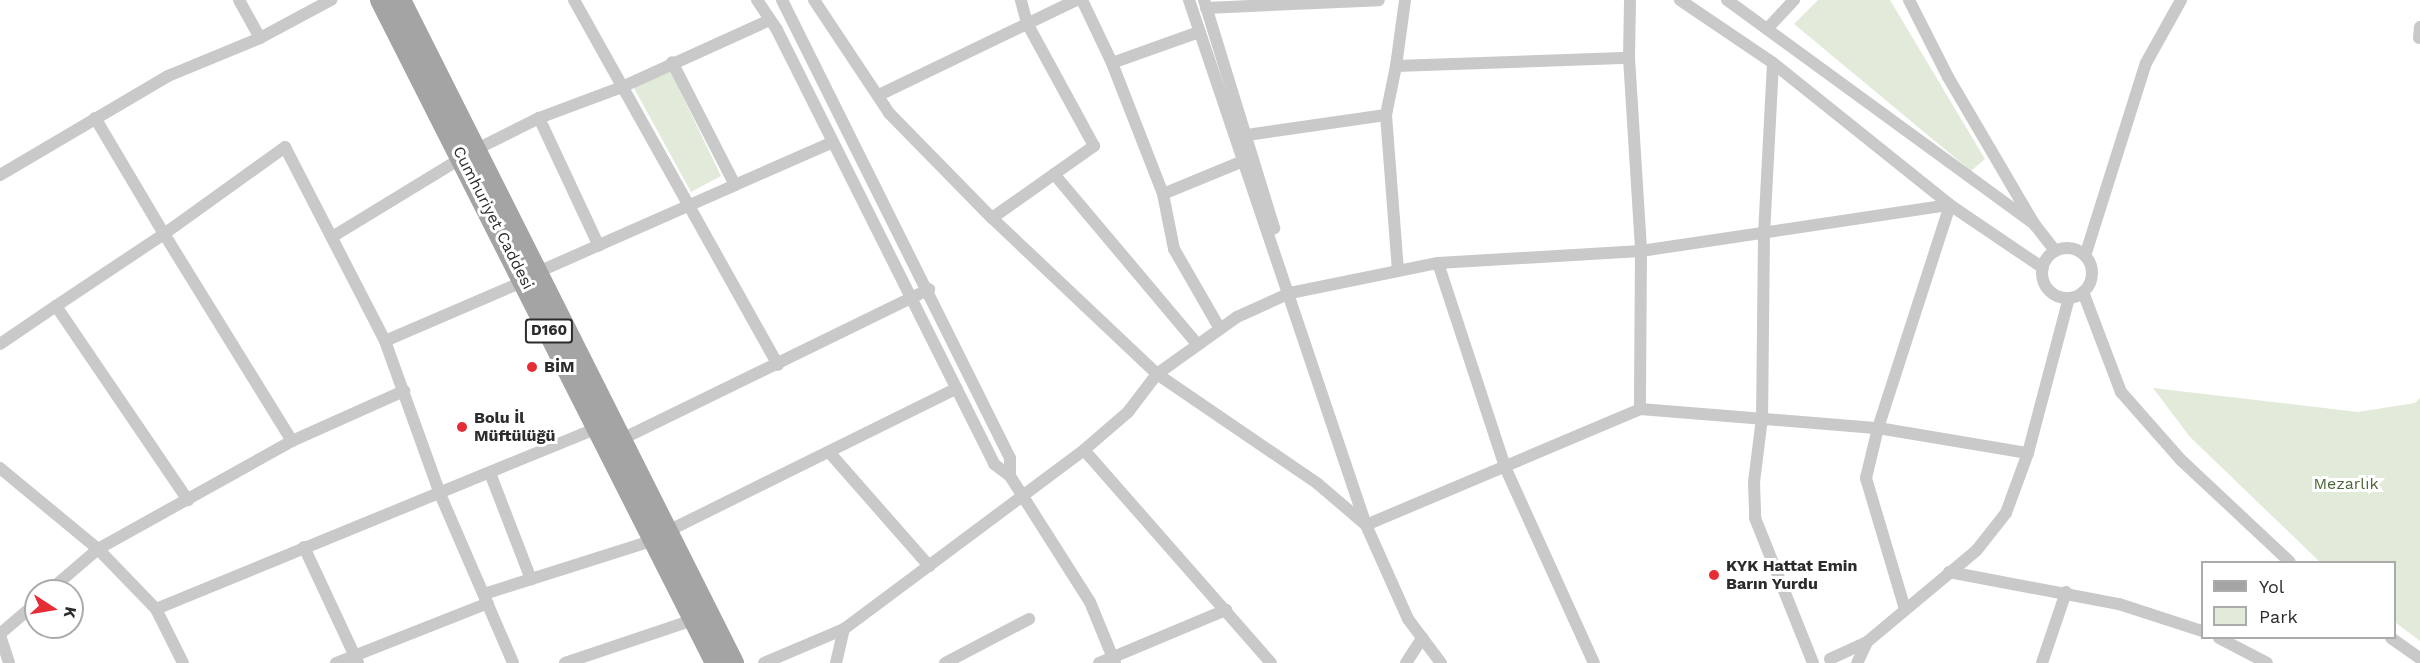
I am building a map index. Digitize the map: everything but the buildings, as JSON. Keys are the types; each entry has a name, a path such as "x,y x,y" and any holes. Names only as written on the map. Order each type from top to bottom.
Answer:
{"main road":[{"name":"Cumhuriyet Caddesi","path":"380,0 470,153"},
{"name":"Cumhuriyet Caddesi","path":"401,0 470,153 531,276 620,440 661,536 693,620 715,663"},
{"name":"Cumhuriyet Caddesi","path":"531,276 598,429 735,663"}],"street":[{"path":"239,0 260,38"},
{"path":"0,175 168,76 260,38 331,0"},
{"path":"574,0 687,207 778,365"},
{"path":"757,0 770,20 833,142 994,464 1010,476 1090,602 1114,660"},
{"path":"814,0 889,113 992,218 1157,374 1318,484 1366,525"},
{"path":"992,218 1094,146 1027,23 1021,0"},
{"path":"879,95 1076,0"},
{"path":"1083,0 1112,63 1163,194 1174,249 1220,329"},
{"path":"1189,0 1290,293 1366,525 1408,619 1441,663"},
{"path":"1290,293 1247,135 1205,4 1379,0"},
{"path":"1398,272 1386,115 1396,66 1405,0"},
{"path":"1630,0 1629,58 1641,251 1640,409"},
{"path":"1680,0 1773,63 1950,205 2043,268 2047,288 2068,298 2083,292 2091,279 2085,256 2146,63 2181,0"},
{"path":"1727,0 2035,225"},
{"path":"1767,29 1794,0"},
{"path":"1909,0 2035,225 2055,251"},
{"path":"787,1 1010,458 1010,476"},
{"path":"332,237 470,153 539,117 622,87 672,62 770,20"},
{"path":"1112,63 1199,32"},
{"path":"1396,66 1629,58"},
{"path":"672,62 735,185"},
{"path":"1773,63 1764,233 1762,418 1754,482 1755,518 1812,663 1834,661 1867,642 1976,551 2006,513 2028,453 2068,298"},
{"path":"1247,135 1386,115"},
{"path":"539,117 599,246"},
{"path":"95,118 292,441"},
{"path":"386,341 833,142"},
{"path":"0,344 164,234 285,147 386,341 440,494 513,663"},
{"path":"1163,194 1243,161"},
{"path":"1054,174 1197,344"},
{"path":"764,663 844,629 1084,450 1128,412 1157,374 1220,329 1290,293 1438,263 1641,251 1950,205"},
{"path":"1905,609 1866,478 1878,428 1950,205"},
{"path":"2043,268 2055,251 2071,248 2085,256"},
{"path":"1438,263 1505,467 1594,663"},
{"path":"620,440 778,365 929,289"},
{"path":"2083,292 2121,392 2181,460 2289,561"},
{"path":"56,306 188,500"},
{"path":"336,663 357,660 531,579 661,536 957,388"},
{"path":"63,579 98,549 292,441 404,391"},
{"path":"1366,525 1640,409 1878,428 2028,453"},
{"path":"156,609 598,429"},
{"path":"1084,450 1271,663"},
{"path":"829,452 929,566"},
{"path":"0,468 98,549 156,609 183,663"},
{"path":"490,473 531,579"},
{"path":"304,548 357,660"},
{"path":"1949,572 2066,592 2119,604 2201,631"},
{"path":"2042,663 2066,592"},
{"path":"1099,663 1114,660 1226,610"},
{"path":"9,663 0,634 24,613"},
{"path":"945,663 1029,619"},
{"path":"565,663 693,620"},
{"path":"836,663 844,629"},
{"path":"1406,663 1422,638"},
{"path":"2221,639 2267,663"},
{"path":"2392,639 2420,658"},
{"path":"1857,663 1867,642"}],"green space":[{"path":"1818,0 1890,0 1985,159 1971,171 1794,24"},
{"path":"670,70 721,176 691,192 634,88"},
{"name":"Mezarlık","path":"2153,388 2358,412 2415,403 2420,398 2420,641 2396,623 2396,561 2319,561 2190,437"}],"place":[{"name":"BİM","path":"532,367"},
{"name":"Bolu İl Müftülüğü","path":"462,427"},
{"name":"KYK Hattat Emin Barın Yurdu","path":"1714,575"}]}
